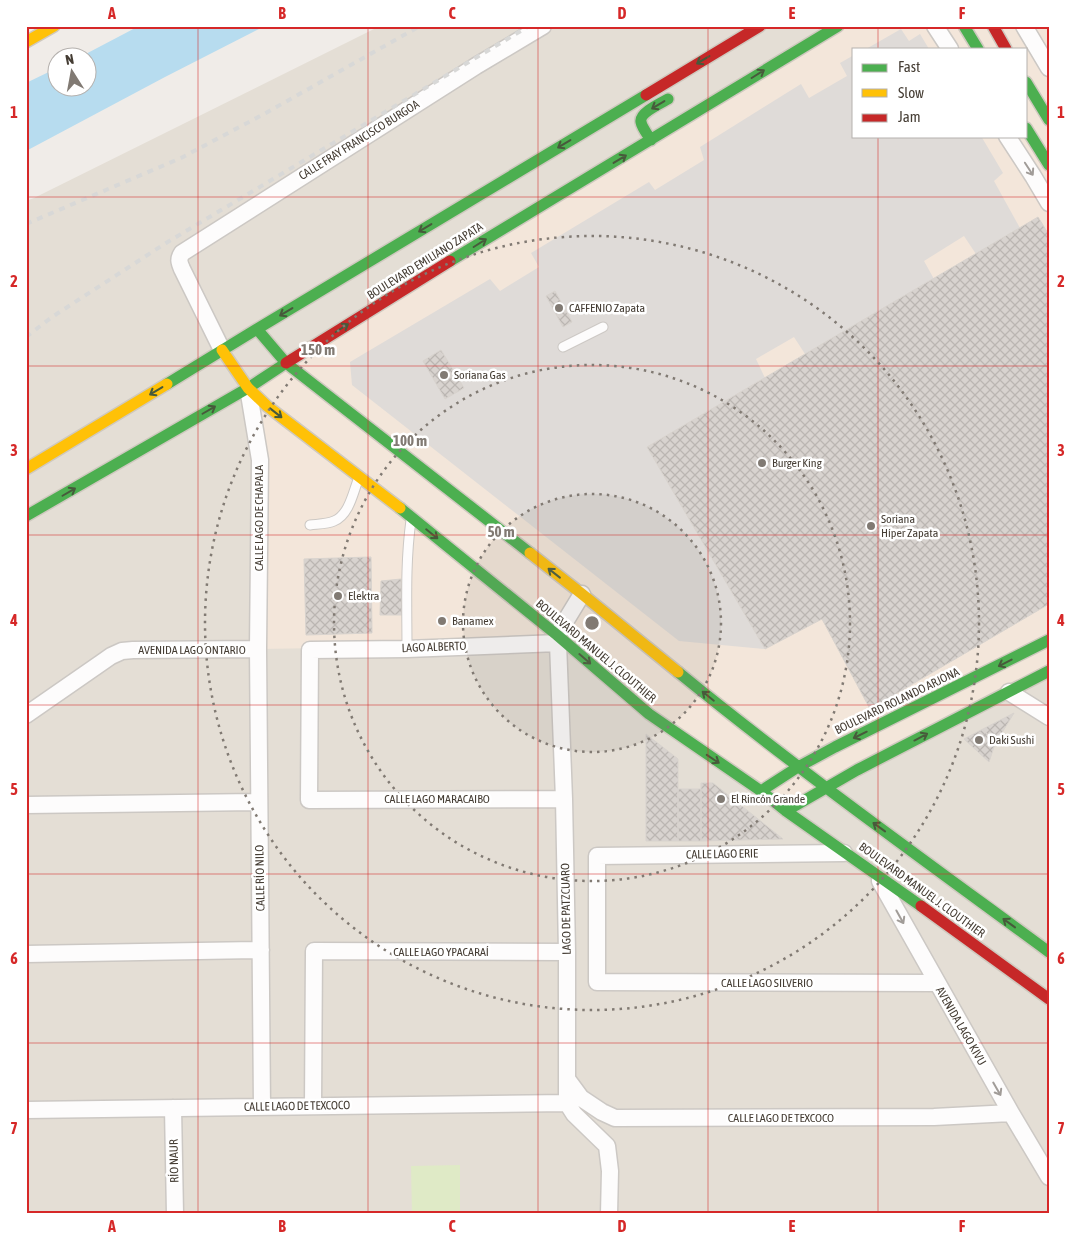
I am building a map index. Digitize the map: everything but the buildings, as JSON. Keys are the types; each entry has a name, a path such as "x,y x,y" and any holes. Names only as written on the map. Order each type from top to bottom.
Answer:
{"main road":[{"path":"26,42 54,26"},
{"path":"26,469 760,26"},
{"path":"760,40 766,26"},
{"name":"BOULEVARD EMILIANO ZAPATA","path":"26,516 248,388 502,229 838,26"},
{"path":"964,26 977,48"},
{"path":"992,26 1005,48"},
{"path":"1028,85 1049,120"},
{"path":"651,140 641,122 642,116 677,93"},
{"path":"1028,131 1049,166"},
{"name":"BOULEVARD MANUEL J. CLOUTHIER","path":"257,329 286,363 582,594 733,717 1049,952"},
{"name":"BOULEVARD MANUEL J. CLOUTHIER","path":"222,350 248,388 266,406 412,517 649,714 761,791 786,811 1049,999"},
{"name":"BOULEVARD ROLANDO ARJONA","path":"761,791 834,747 1046,640"},
{"path":"786,811 857,770 1049,671"}],"street":[{"name":"CALLE FRAY FRANCISCO BURGOA","path":"222,350 178,261 182,252 543,26"},
{"path":"935,26 949,48"},
{"path":"1024,26 1049,68"},
{"path":"1008,138 1049,203"},
{"name":"CALLE LAGO DE CHAPALA","path":"248,388 260,460 258,649"},
{"path":"558,639 582,594"},
{"name":"LAGO ALBERTO","path":"309,800 310,650 407,649 558,639"},
{"name":"LAGO DE PATZCUARO","path":"558,639 564,799 568,1103"},
{"name":"AVENIDA LAGO ONTARIO","path":"26,716 106,660 122,651 150,649 258,649"},
{"name":"CALLE RÍO NILO","path":"258,649 262,1107"},
{"path":"1009,692 1049,717"},
{"name":"CALLE LAGO MARACAIBO","path":"309,800 564,799"},
{"path":"26,805 259,802"},
{"name":"CALLE LAGO ERIE","path":"597,982 597,856 847,853"},
{"name":"AVENIDA LAGO KIVU","path":"876,875 936,983 1049,1177"},
{"path":"26,954 261,950"},
{"name":"CALLE LAGO YPACARAÍ","path":"313,1106 314,952 567,952"},
{"name":"CALLE LAGO SILVERIO","path":"597,982 936,983"},
{"name":"CALLE LAGO DE TEXCOCO","path":"567,1079 581,1098 602,1112 615,1118 624,1119 934,1117 1011,1113"},
{"path":"568,1103 574,1114 607,1146"},
{"name":"CALLE LAGO DE TEXCOCO","path":"26,1110 568,1103"},
{"name":"RÍO NAUR","path":"173,1108 175,1214"},
{"path":"602,1112 610,1171 609,1214"}],"lane":[{"path":"563,346 603,326"},
{"path":"310,525 336,521 347,509 359,477"},
{"path":"407,649 406,570 412,517"}],"shaded area":[{"path":"380,26 1049,26 1049,1214 26,1214 26,201"},
{"path":"839,26 1049,26 1049,663 786,811 567,644 258,649 260,460 248,388"},
{"path":"901,29 909,41 920,34 928,48 868,48"},
{"path":"852,56 852,138 982,138 1003,173 994,181 1020,228 976,254 964,236 924,261 934,279 805,354 794,337 756,359 765,378 647,447 765,649 679,641 352,385 350,362 490,279 500,291 539,267 531,253 649,182 655,190 704,160 700,147 801,84 809,98 847,76 840,63"}],"green space":[{"path":"460,1165 460,1214 412,1214 411,1166"}],"water":[{"path":"139,26 265,26 26,151 26,83 48,72 48,98 98,98 97,48"}],"railway":[{"path":"26,224 181,158 264,114 420,26"},
{"path":"26,337 52,317 166,243 529,26"}],"traffic: fast":[{"path":"450,261 838,26"},
{"path":"964,26 977,48"},
{"path":"1028,85 1049,120"},
{"path":"257,329 646,95"},
{"path":"651,140 643,127 641,119 651,109 668,99"},
{"path":"1028,131 1049,165"},
{"path":"167,384 257,329 286,363 530,553"},
{"path":"26,516 248,388 286,363"},
{"path":"400,508 557,635 649,714 761,791 786,811 921,906"},
{"path":"761,791 798,767 835,747 1049,640"},
{"path":"786,811 857,770 1049,671"},
{"path":"678,672 815,779 1049,952"}],"traffic: slow":[{"path":"26,42 54,26"},
{"path":"222,350 248,388 267,406 400,508"},
{"path":"26,469 167,384"},
{"path":"530,553 678,672"}],"traffic: jam":[{"path":"646,95 760,26"},
{"path":"993,26 1005,48"},
{"path":"286,363 450,261"},
{"path":"921,906 1049,999"}],"place":[{"name":"CAFFENIO Zapata","path":"559,308"},
{"name":"Soriana Gas","path":"444,375"},
{"name":"Burger King","path":"762,463"},
{"name":"Soriana Híper Zapata","path":"871,526"},
{"name":"Elektra","path":"338,596"},
{"name":"Banamex","path":"442,621"},
{"name":"Daki Sushi","path":"979,740"},
{"name":"El Rincón Grande","path":"721,799"}]}
